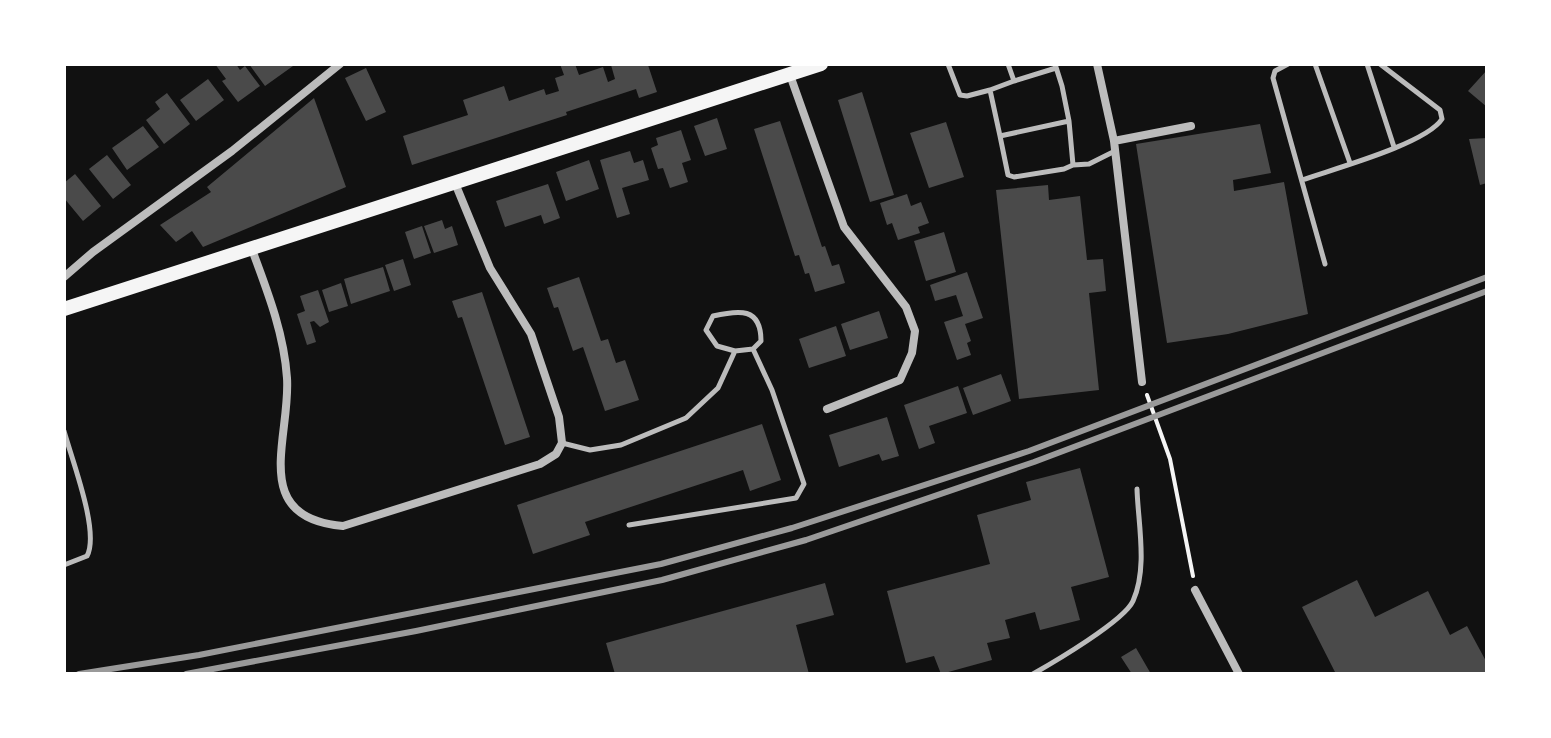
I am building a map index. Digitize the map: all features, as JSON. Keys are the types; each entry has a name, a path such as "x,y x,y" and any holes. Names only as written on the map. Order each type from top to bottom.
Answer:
{"main road":[{"path":"64,309 821,64"}],"street":[{"path":"64,277 93,252 232,151 340,64"},
{"path":"1097,64 1114,146 1142,382"},
{"path":"790,75 844,227 906,307 915,331 912,353 900,380 827,409"},
{"path":"1114,146 1191,126"},
{"path":"251,247 277,320 287,380 279,467 284,493 311,519 343,526 540,464 556,454 562,443 559,417 531,334 490,268 455,183"},
{"path":"1195,590 1239,674"}],"lane":[{"path":"948,64 960,95 967,96 1056,66 1069,121 1073,165"},
{"path":"1008,64 1014,81"},
{"path":"1288,64 1275,71 1273,78 1325,264"},
{"path":"1315,64 1350,163"},
{"path":"1367,64 1394,147"},
{"path":"1302,180 1394,147 1437,127 1442,119 1440,110 1380,64"},
{"path":"990,90 1008,175 1014,177 1089,164 1114,146"},
{"path":"1000,136 1069,121"},
{"path":"737,311 753,316 761,326 761,341 753,349 735,351 717,346 706,330 713,316 737,311"},
{"path":"629,525 796,498 804,484 781,414 753,349"},
{"path":"562,443 590,450 621,445 686,418 718,388 735,351"},
{"path":"64,431 90,525 92,547 87,556 64,565"},
{"path":"1033,674 1078,648 1133,603 1140,573 1137,489"}],"path":[{"path":"1142,382 1170,459 1195,590"}],"building":[{"path":"215,64 236,64 240,70 245,66 260,86 238,102 222,81 226,79"},
{"path":"249,64 291,64 293,66 265,86"},
{"path":"560,64 575,64 579,75 603,67 608,82 615,79 611,65 648,65 657,92 639,98 636,89 566,112 567,115 412,165 403,136 468,115 463,100 504,86 509,101 544,89 546,95 559,91 555,78 564,75"},
{"path":"366,68 386,112 366,121 345,78"},
{"path":"1487,70 1487,107 1468,91"},
{"path":"208,79 224,100 196,121 180,100"},
{"path":"862,92 894,195 870,202 838,100"},
{"path":"167,93 190,124 164,144 146,120 160,109 155,102"},
{"path":"314,98 346,187 203,247 192,231 176,242 160,225 211,192 207,187"},
{"path":"717,118 727,149 705,156 694,126"},
{"path":"780,121 822,247 825,246 832,266 839,264 845,283 815,292 799,255 795,256 754,129"},
{"path":"946,122 964,177 929,188 910,133"},
{"path":"1260,124 1271,173 1233,180 1234,191 1284,182 1308,314 1228,334 1167,343 1136,144"},
{"path":"143,126 159,147 127,170 112,148"},
{"path":"681,130 691,160 682,163 688,182 670,188 663,168 658,169 651,148 658,145 656,138"},
{"path":"1487,138 1487,183 1480,185 1469,139"},
{"path":"630,151 634,163 643,160 649,180 622,188 630,214 617,218 600,160"},
{"path":"107,155 131,185 113,199 89,169"},
{"path":"589,160 599,189 566,201 556,172"},
{"path":"75,174 101,206 83,221 64,198 64,183"},
{"path":"548,184 560,218 544,224 541,215 505,227 496,201"},
{"path":"1048,185 1049,200 1080,196 1087,260 1103,259 1106,291 1089,293 1099,390 1019,399 996,190"},
{"path":"907,194 911,206 921,202 929,223 918,227 920,233 898,240 892,223 887,225 880,203"},
{"path":"442,220 445,229 452,226 458,245 434,253 424,226"},
{"path":"422,226 431,253 414,259 405,232"},
{"path":"944,232 956,272 926,281 914,241"},
{"path":"403,259 411,285 394,291 385,265"},
{"path":"383,267 390,291 351,304 344,279"},
{"path":"967,272 983,318 965,324 971,341 967,343 971,355 957,360 944,322 963,316 956,295 935,301 930,285"},
{"path":"579,277 601,341 608,339 616,363 625,360 639,400 605,411 583,347 573,351 558,307 554,308 547,288"},
{"path":"341,283 348,306 329,312 322,290"},
{"path":"318,290 329,322 320,327 314,321 310,322 316,342 307,345 297,314 305,311 300,296"},
{"path":"482,292 530,437 505,445 462,317 458,318 452,301"},
{"path":"879,311 888,338 850,350 841,324"},
{"path":"836,326 846,356 809,368 799,339"},
{"path":"1001,374 1011,401 973,415 963,388"},
{"path":"958,386 967,413 929,426 935,443 919,449 904,405"},
{"path":"887,417 899,456 882,461 879,454 839,467 829,435"},
{"path":"762,424 781,480 750,491 743,470 585,522 590,535 533,554 517,505"},
{"path":"1080,468 1109,577 1071,587 1080,620 1040,630 1035,612 1005,620 1010,638 987,643 992,660 941,674 934,656 906,663 887,591 990,564 977,515 1031,500 1026,482"},
{"path":"1357,580 1375,617 1428,591 1450,635 1467,626 1487,663 1487,674 1336,674 1302,607"},
{"path":"825,583 834,615 796,625 809,674 615,674 606,643"},
{"path":"1136,648 1151,674 1132,674 1121,657"}],"railway":[{"path":"79,674 199,655 661,564 792,528 1029,451 1487,277"},
{"path":"186,674 662,580 806,540 1034,462 1487,291"}]}
